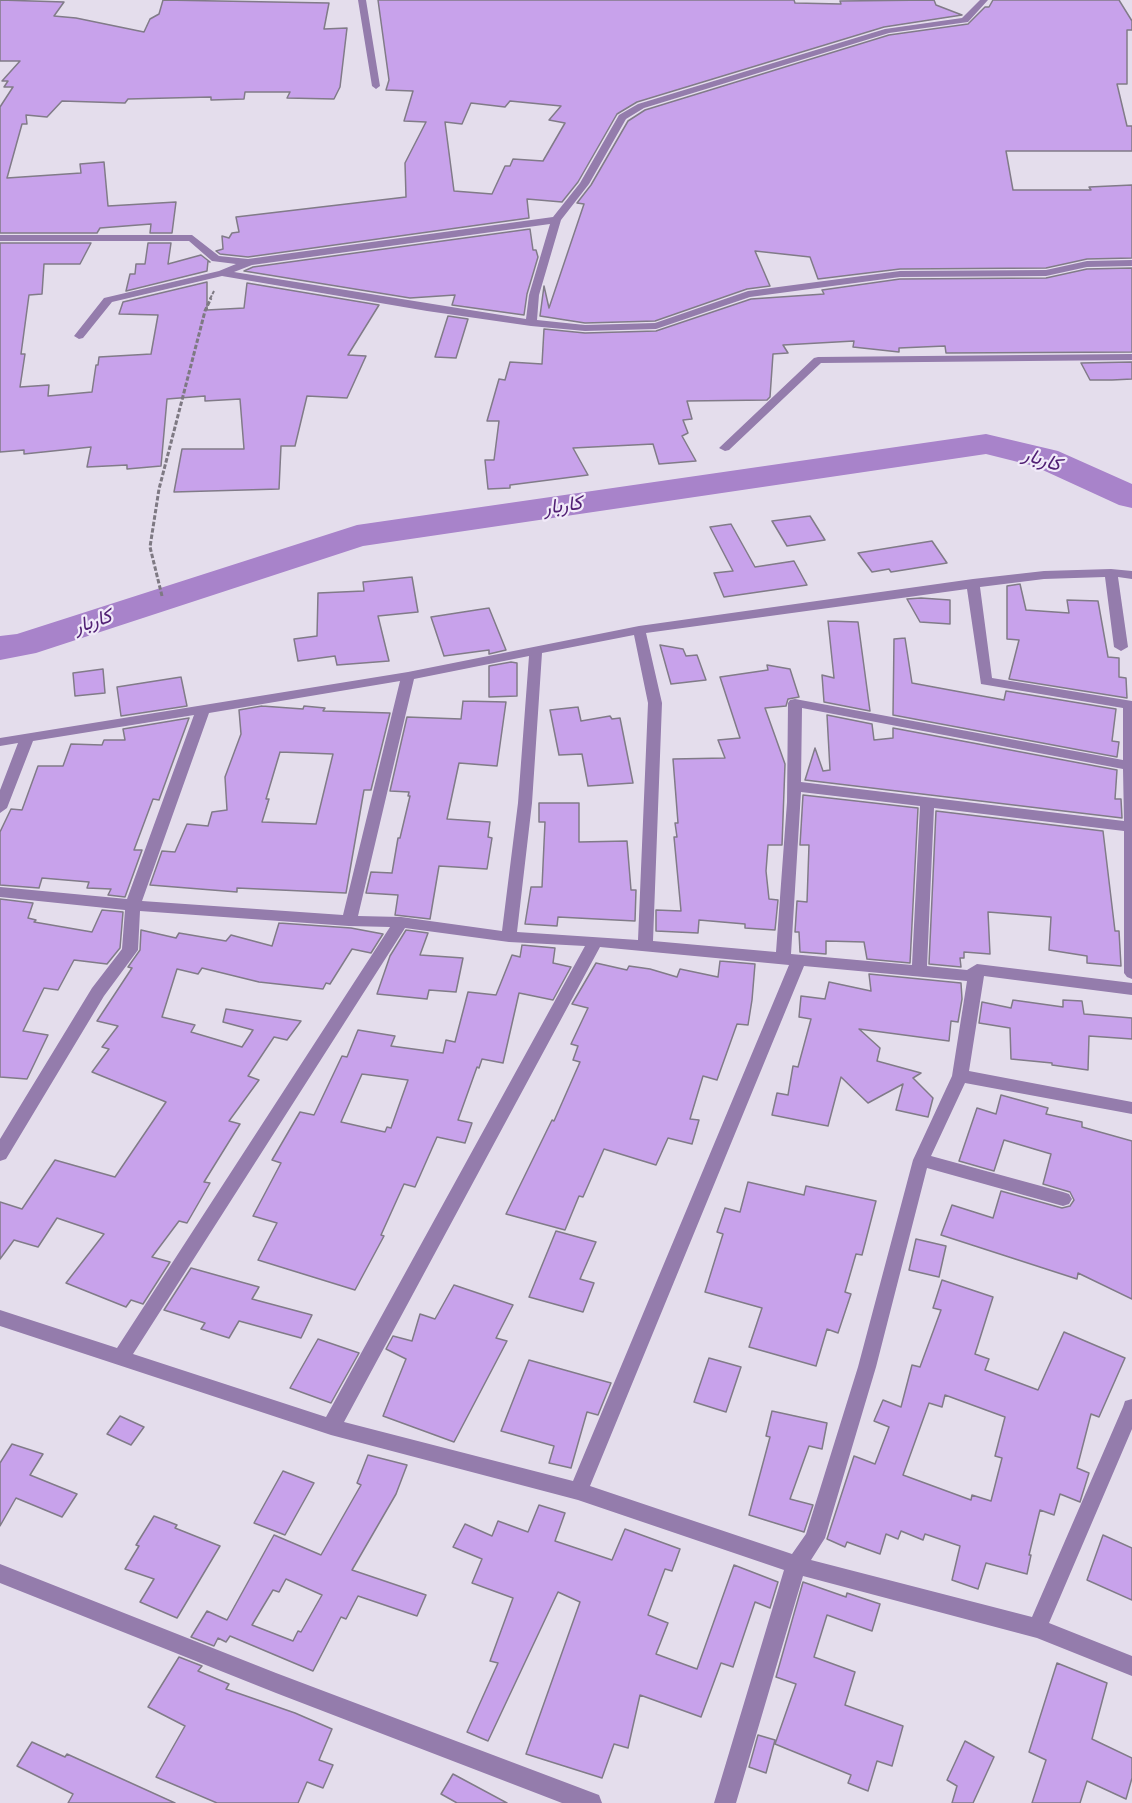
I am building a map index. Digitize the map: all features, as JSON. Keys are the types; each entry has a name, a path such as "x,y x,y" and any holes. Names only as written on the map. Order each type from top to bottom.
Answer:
{"street":[{"path":"362,0 376,86"},
{"path":"531,323 534,295 556,220 584,184 622,117 641,106 888,31 965,20 984,0"},
{"path":"0,238 192,238 216,259 250,262 556,220"},
{"path":"79,336 108,300 222,273 250,262"},
{"path":"222,273 531,323 585,328 656,326 748,294 900,274 1046,273 1087,264 1132,263"},
{"path":"725,448 818,360 1132,357"},
{"path":"1111,573 1121,647"},
{"path":"0,742 408,676 639,630 1044,575 1111,573 1132,575"},
{"path":"973,583 986,681 1130,705 1132,973"},
{"path":"639,630 655,703 645,947"},
{"path":"509,937 525,803 536,651"},
{"path":"349,921 408,676"},
{"path":"578,1491 791,961 795,703 1131,766"},
{"path":"0,1154 98,992 130,950 133,905 203,709"},
{"path":"0,808 27,738"},
{"path":"793,786 1131,827"},
{"path":"919,971 927,802"},
{"path":"0,892 133,905 349,921 401,922 509,937 595,941 971,976 977,970"},
{"path":"120,1359 401,922"},
{"path":"331,1427 595,941"},
{"path":"977,970 1132,988"},
{"path":"725,1803 796,1565 815,1538 867,1367 921,1160 960,1076 977,970"},
{"path":"960,1076 1132,1108"},
{"path":"921,1160 1063,1198"},
{"path":"0,1318 331,1427 578,1491 796,1565 1037,1628 1132,1666"},
{"path":"1037,1628 1132,1407"},
{"path":"0,1573 276,1683 591,1803"}],"path":[{"path":"162,596 150,548 159,489 205,311 222,273"}],"building":[{"path":"0,0 64,2 54,16 76,18 144,32 150,19 159,14 163,0 329,3 324,29 347,28 340,87 334,99 287,98 290,92 245,92 244,99 211,100 211,97 128,99 125,103 62,101 47,117 26,115 27,124 22,124 7,178 81,173 80,164 104,162 108,206 176,202 172,233 150,233 151,224 100,228 97,233 0,233 0,107 13,87 4,87 8,81 2,81 20,61 0,61"},
{"path":"378,0 794,0 795,3 841,4 840,1 934,0 936,5 962,15 884,27 637,102 617,114 578,182 562,202 527,199 529,218 248,257 220,254 216,251 223,249 222,236 229,238 232,233 239,232 236,217 406,197 405,163 426,122 404,121 413,91 386,90 389,80","holes":["510,101 561,106 549,120 565,123 543,161 513,159 510,166 505,166 492,194 454,191 445,122 462,124 471,103 505,107"]},
{"path":"993,0 1119,0 1132,21 1132,30 1127,30 1127,84 1117,84 1127,126 1132,126 1132,151 1006,151 1013,190 1091,190 1089,187 1132,185 1132,258 1087,259 1046,268 900,269 818,279 810,257 755,251 770,286 747,289 655,321 585,323 540,316 544,286 549,308 584,204 577,203 591,185 628,121 645,110 889,35 968,24 985,7 989,7"},
{"path":"530,229 533,250 536,250 538,257 527,294 524,315 452,305 455,295 410,298 244,271 253,267"},
{"path":"0,243 91,243 80,264 44,264 42,294 29,295 21,354 25,354 20,387 49,385 48,396 92,392 99,357 151,354 158,315 119,314 123,302 207,282 207,310 244,308 247,283 379,305 348,355 366,356 347,398 307,396 295,446 281,446 279,489 174,492 182,449 244,449 240,399 205,401 205,396 167,399 161,466 127,469 127,465 87,467 91,447 24,454 24,450 0,452"},
{"path":"148,243 171,243 168,264 201,255 210,262 208,261 207,271 126,291 130,274 135,274 136,264 145,264"},
{"path":"1132,268 1132,352 946,353 945,346 899,348 899,352 853,347 854,341 783,345 788,353 773,354 770,397 767,400 687,401 692,419 683,420 688,433 682,436 696,461 659,464 653,444 573,448 588,475 510,485 510,488 488,489 485,460 494,460 499,421 487,421 499,379 505,380 510,362 542,364 544,329 585,333 656,331 751,299 824,294 822,290 900,279 1046,278 1087,269"},
{"path":"448,316 468,319 456,358 435,357"},
{"path":"1132,362 1132,379 1112,380 1090,380 1081,363"},
{"path":"810,516 825,540 787,546 772,521"},
{"path":"731,524 755,567 794,561 807,585 724,597 714,573 733,571 710,527"},
{"path":"932,541 947,563 891,572 889,569 872,572 858,553"},
{"path":"412,577 418,612 378,616 389,661 337,665 335,656 298,661 294,639 317,636 318,593 364,591 363,582"},
{"path":"1020,584 1026,610 1069,613 1067,600 1098,601 1108,657 1119,658 1119,677 1126,678 1127,698 1009,679 1019,640 1007,639 1007,586"},
{"path":"907,599 950,600 950,624 920,622"},
{"path":"489,608 506,650 489,654 489,650 444,656 431,617"},
{"path":"828,621 858,622 870,711 824,702 822,675 834,678"},
{"path":"905,638 912,683 1004,700 1006,691 1116,709 1112,741 1119,742 1117,757 893,715 894,639"},
{"path":"660,645 683,649 686,656 697,655 706,680 671,684"},
{"path":"517,663 517,696 489,697 489,666"},
{"path":"767,665 790,669 799,697 788,699 786,706 765,708 785,764 782,845 768,845 766,871 769,899 778,900 775,930 745,928 745,924 699,920 698,933 656,931 656,910 681,911 674,837 677,837 675,823 678,823 673,759 725,758 718,740 740,738 720,677 768,670"},
{"path":"103,669 105,693 75,696 73,673"},
{"path":"181,677 187,706 121,716 117,687"},
{"path":"463,701 506,702 497,766 459,763 447,819 490,822 488,837 492,838 487,869 439,866 430,919 395,915 398,895 366,893 371,872 392,873 398,838 400,838 410,796 408,796 409,792 390,791 407,717 461,719"},
{"path":"262,706 303,709 304,706 325,708 323,711 390,713 371,790 364,790 346,893 237,888 237,892 150,885 162,851 175,852 187,824 208,826 212,812 227,810 225,777 241,734 239,710","holes":["280,752 333,754 316,824 262,822 269,799 266,799"]},
{"path":"578,707 581,721 610,716 612,719 620,718 633,783 588,786 582,754 559,755 550,710"},
{"path":"827,715 872,724 874,740 893,738 893,728 1117,770 1115,799 1121,799 1122,818 805,780 815,748 823,771 830,770"},
{"path":"189,718 159,800 153,799 134,850 142,850 125,897 108,895 111,889 87,888 89,882 42,878 39,888 0,885 0,832 11,809 22,810 38,766 63,766 71,744 102,745 104,740 125,740 123,729"},
{"path":"803,795 918,808 910,963 867,959 864,942 826,941 826,954 800,952 799,932 795,932 797,901 807,902 809,845 800,845"},
{"path":"539,803 579,803 579,842 627,841 631,890 636,890 635,921 558,917 557,926 525,924 531,887 542,887 545,822 539,822"},
{"path":"936,811 1103,831 1115,931 1119,931 1121,966 1087,963 1087,956 1049,950 1051,917 988,912 990,954 964,952 964,958 960,958 961,967 929,964"},
{"path":"0,899 33,903 28,918 36,920 34,922 92,932 102,910 123,912 120,948 107,964 74,960 58,990 44,988 23,1031 48,1035 27,1079 0,1077"},
{"path":"279,923 351,928 383,934 371,953 352,949 330,984 326,983 323,989 259,982 202,968 198,974 177,969 162,1017 195,1025 191,1032 242,1047 253,1030 223,1022 226,1009 301,1021 287,1040 274,1037 248,1076 259,1080 229,1121 240,1124 204,1182 210,1183 187,1223 179,1221 152,1257 170,1262 143,1304 131,1300 126,1307 66,1283 104,1234 57,1218 38,1247 14,1240 0,1259 0,1202 22,1209 55,1160 115,1177 166,1102 92,1072 109,1049 102,1047 118,1026 97,1021 132,968 128,967 140,950 141,930 176,938 179,933 226,941 231,935 272,946"},
{"path":"406,930 428,933 420,955 463,958 456,992 429,990 427,999 377,994 390,956"},
{"path":"522,945 555,948 553,963 571,967 553,1000 519,993 503,1063 482,1059 479,1068 477,1067 458,1120 472,1123 465,1143 437,1137 415,1187 404,1184 381,1235 384,1236 355,1290 258,1260 277,1223 253,1216 281,1163 272,1160 300,1112 314,1115 342,1056 347,1057 358,1030 395,1036 391,1046 443,1053 446,1040 455,1042 468,992 496,995 512,955 520,957","holes":["362,1074 408,1080 391,1128 387,1127 385,1132 341,1122"]},
{"path":"720,961 755,964 752,1000 748,1025 737,1024 717,1080 703,1076 690,1119 699,1120 692,1144 668,1138 656,1165 604,1149 583,1197 579,1196 565,1230 506,1214 552,1120 554,1121 580,1062 573,1060 578,1046 571,1044 588,1008 572,1004 596,963 627,970 629,966 650,969 677,977 680,969 718,977"},
{"path":"869,974 961,983 962,999 958,1022 951,1021 949,1041 859,1029 880,1048 877,1061 921,1073 913,1078 933,1098 928,1117 896,1110 903,1084 868,1103 841,1077 828,1126 772,1115 777,1093 788,1095 793,1066 798,1067 811,1019 799,1017 801,996 825,999 829,982 871,991"},
{"path":"1013,1000 1063,1007 1063,1000 1082,1001 1084,1014 1132,1018 1132,1039 1089,1036 1088,1070 1052,1065 1052,1063 1011,1059 1010,1028 979,1023 982,1002 1011,1008"},
{"path":"1001,1095 1048,1108 1046,1114 1082,1122 1082,1127 1132,1141 1132,1299 1078,1273 1077,1279 941,1235 952,1205 993,1218 1001,1191 1062,1208 1070,1206 1074,1200 1070,1192 1043,1184 1051,1154 1004,1140 994,1171 959,1161 977,1108 996,1114"},
{"path":"748,1182 804,1195 806,1186 876,1201 862,1255 856,1254 845,1292 851,1294 838,1333 827,1329 816,1366 749,1347 762,1308 705,1292 723,1234 717,1232 725,1208 740,1212"},
{"path":"556,1231 596,1242 580,1279 594,1283 583,1312 529,1297"},
{"path":"916,1239 946,1246 939,1277 909,1270"},
{"path":"191,1268 259,1287 252,1299 312,1315 301,1338 239,1321 229,1338 201,1329 205,1323 164,1310"},
{"path":"942,1280 993,1297 975,1354 989,1359 985,1370 1038,1390 1064,1332 1125,1358 1099,1417 1091,1414 1077,1468 1089,1473 1080,1502 1060,1494 1054,1515 1040,1510 1029,1555 1031,1555 1027,1574 986,1563 978,1589 952,1580 960,1546 925,1534 923,1540 901,1531 898,1539 886,1534 880,1554 847,1542 845,1547 827,1539 854,1456 875,1464 889,1427 874,1421 883,1400 901,1407 912,1365 920,1367 941,1310 933,1308","holes":["945,1395 1005,1417 995,1456 1002,1458 991,1501 972,1495 971,1500 903,1475 929,1403 942,1407"]},
{"path":"454,1285 513,1305 496,1338 507,1341 454,1442 383,1416 406,1359 386,1349 393,1336 412,1341 420,1314 435,1319"},
{"path":"318,1339 359,1353 331,1403 290,1388"},
{"path":"709,1358 741,1367 726,1412 694,1402"},
{"path":"529,1360 611,1383 598,1415 587,1412 571,1468 549,1463 554,1446 501,1431"},
{"path":"772,1411 827,1423 822,1449 809,1446 790,1499 813,1505 804,1532 749,1515 770,1437 766,1436"},
{"path":"120,1416 144,1427 131,1445 107,1434"},
{"path":"12,1444 43,1454 30,1475 77,1494 62,1517 16,1498 0,1526 0,1463"},
{"path":"368,1455 407,1465 396,1494 352,1570 426,1595 417,1616 358,1596 346,1619 341,1617 313,1671 230,1636 226,1642 218,1638 214,1646 191,1637 207,1611 227,1620 274,1535 321,1555 361,1485 357,1483","holes":["286,1579 322,1595 301,1632 298,1631 293,1641 252,1625 273,1590 279,1592"]},
{"path":"283,1471 314,1483 285,1535 254,1523"},
{"path":"539,1505 565,1513 555,1541 612,1560 625,1529 680,1549 672,1571 665,1569 648,1615 668,1623 656,1654 697,1669 734,1565 778,1582 770,1608 755,1602 733,1667 721,1663 701,1717 640,1695 628,1748 614,1744 602,1778 526,1754 580,1602 558,1592 488,1741 467,1732 498,1663 490,1661 513,1598 472,1583 482,1559 453,1547 465,1524 492,1536 498,1521 528,1532"},
{"path":"154,1516 177,1525 175,1528 220,1546 177,1618 140,1602 154,1579 125,1569 139,1546 136,1545"},
{"path":"1103,1535 1132,1548 1132,1600 1087,1580"},
{"path":"803,1582 846,1597 847,1593 880,1604 872,1631 827,1615 814,1657 855,1672 845,1705 903,1726 892,1766 877,1761 868,1791 848,1783 851,1775 775,1744 796,1684 776,1677"},
{"path":"179,1657 202,1666 198,1671 229,1684 226,1689 295,1713 332,1729 319,1760 333,1765 323,1788 307,1782 298,1803 217,1803 156,1777 185,1726 148,1707"},
{"path":"1057,1663 1107,1683 1092,1739 1132,1758 1132,1778 1126,1799 1087,1781 1080,1803 1032,1803 1046,1760 1029,1752"},
{"path":"758,1735 775,1740 766,1773 749,1767"},
{"path":"965,1741 994,1757 973,1803 952,1803 957,1786 947,1780"},
{"path":"32,1742 65,1757 67,1754 175,1803 68,1803 73,1794 17,1766"},
{"path":"453,1774 507,1803 457,1803 441,1794"}],"waterway":[{"name":"کاربار","path":"0,648 22,645 357,536 986,444 1046,458 1132,497"}]}
